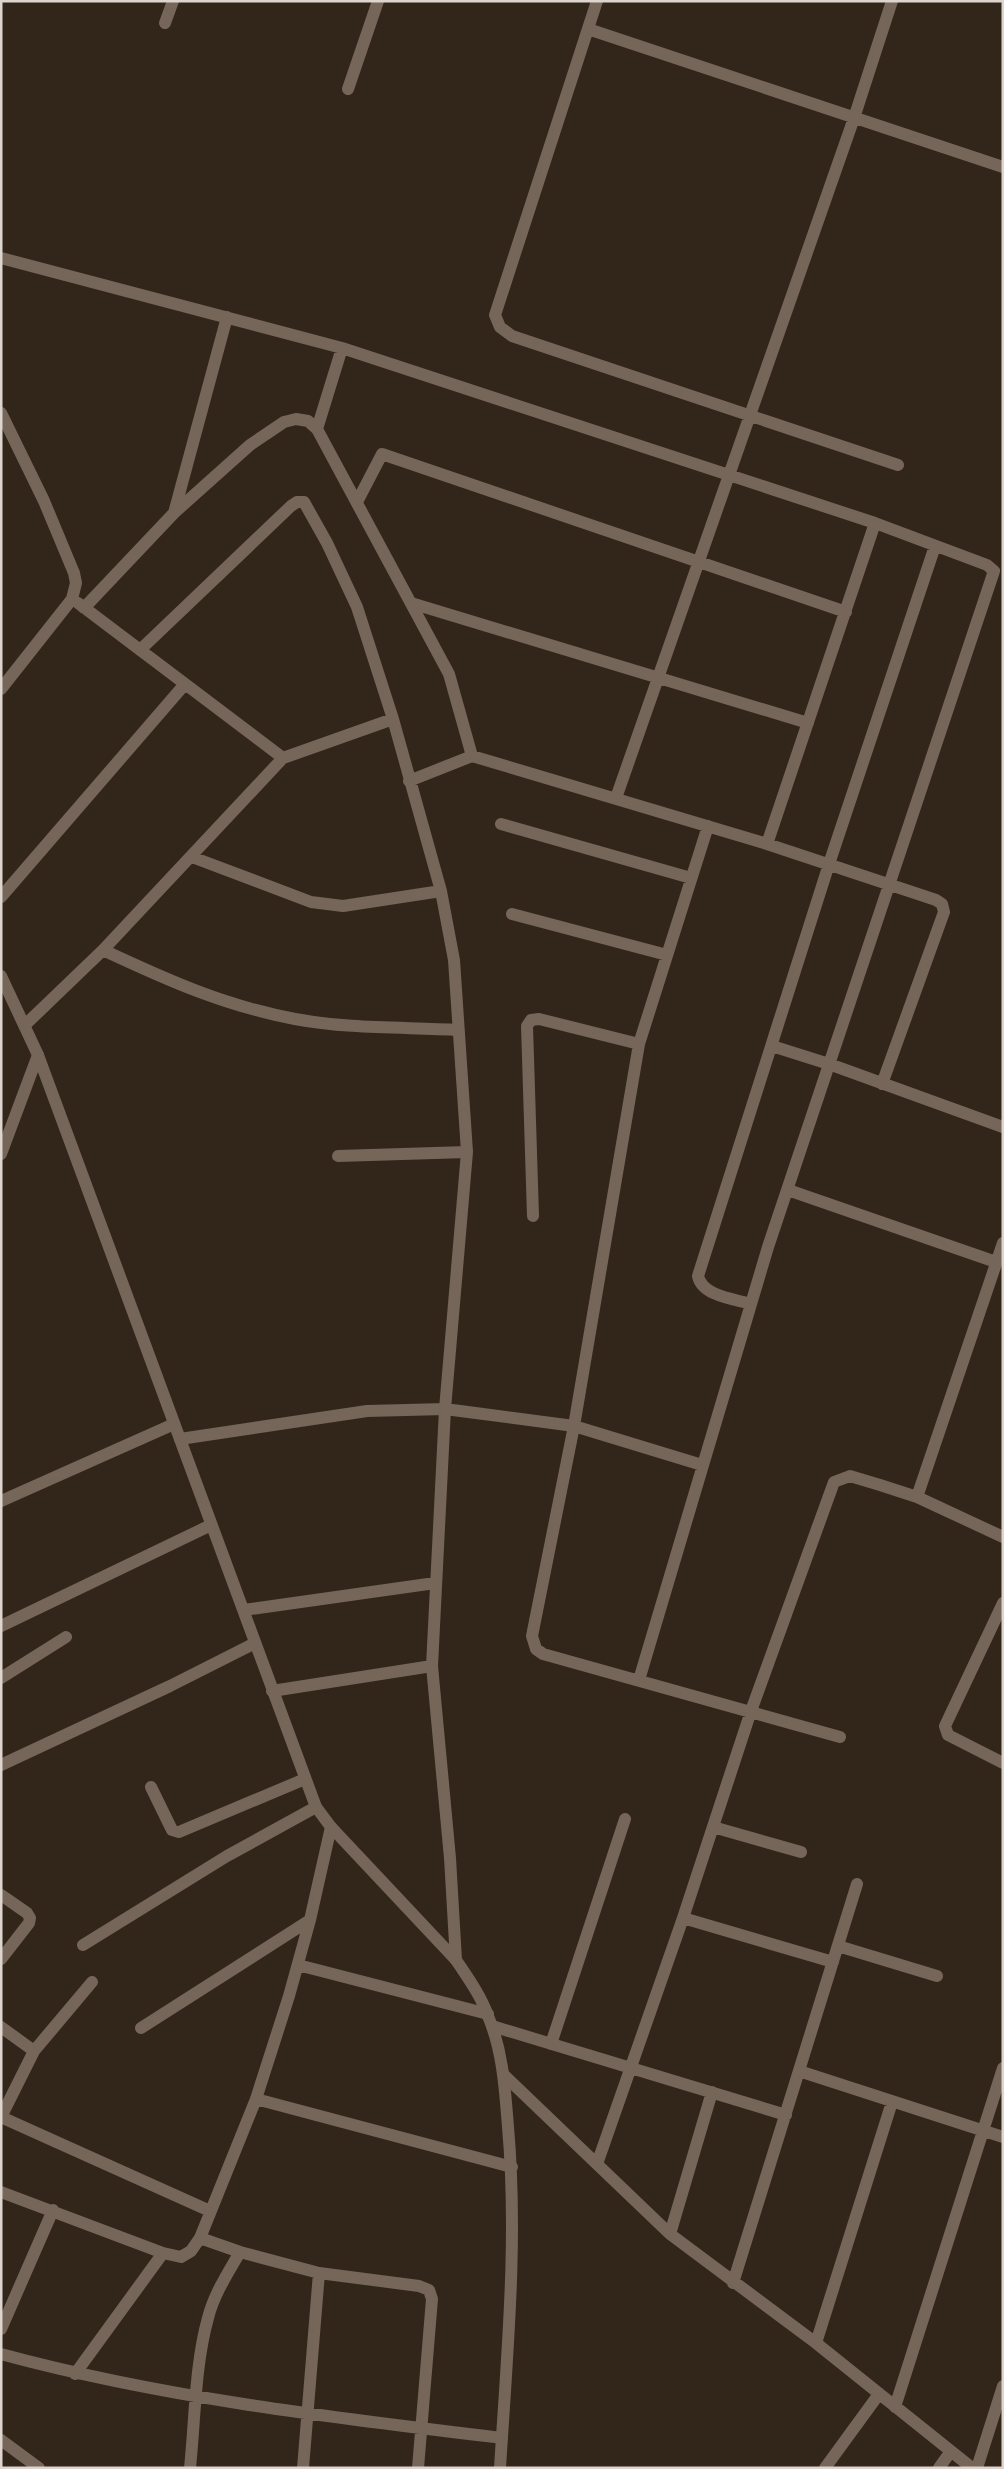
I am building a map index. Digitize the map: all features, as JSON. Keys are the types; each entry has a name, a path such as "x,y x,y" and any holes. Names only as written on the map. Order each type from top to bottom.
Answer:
{"street":[{"path":"165,23 173,1"},
{"path":"348,89 378,1"},
{"path":"597,1 496,315 500,327 512,336 898,465"},
{"path":"616,798 854,118 892,1"},
{"path":"588,29 1003,167"},
{"path":"1,258 342,348 874,523 987,565 994,570 751,1304 639,1680"},
{"path":"174,513 227,317"},
{"path":"317,429 342,348"},
{"path":"1,413 44,501 74,573 76,583 72,599 2,686"},
{"path":"84,608 174,513 250,446 284,422 296,419 308,421 317,429 449,674 472,756"},
{"path":"357,502 382,454 846,612"},
{"path":"140,650 291,506 297,502 304,502 327,543 357,607 392,719 441,891 454,960 467,1152 445,1409 432,1666 450,1858 456,1960"},
{"path":"767,844 846,612 874,523"},
{"path":"751,1304 707,1290 700,1284 698,1276 830,864 935,546"},
{"path":"72,599 283,758"},
{"path":"411,603 808,723"},
{"path":"1,897 185,684"},
{"path":"25,1026 103,950 283,758 392,719"},
{"path":"409,781 472,756 767,844 936,900 942,904 944,912 882,1084"},
{"path":"501,824 691,878"},
{"path":"708,826 639,1044 574,1426 532,1636 533,1643 536,1649 543,1654 840,1737"},
{"path":"192,857 311,902 329,906 343,906 441,891"},
{"path":"512,914 667,955"},
{"path":"103,950 182,987 230,1003 295,1019 330,1024 458,1030"},
{"path":"1,976 38,1055 316,1807 331,1827 456,1960 490,2020 504,2075 512,2167 512,2244 500,2468"},
{"path":"533,1216 528,1026 531,1020 540,1019 639,1044"},
{"path":"772,1046 829,1064 1003,1127"},
{"path":"1,1154 38,1055"},
{"path":"338,1156 467,1152"},
{"path":"788,1190 996,1262"},
{"path":"917,1498 1003,1242"},
{"path":"180,1439 366,1411 445,1409 574,1426 702,1466"},
{"path":"1,1501 174,1424"},
{"path":"597,2164 714,1827 751,1711 834,1482 850,1476 917,1498 1003,1537"},
{"path":"1,1626 211,1525"},
{"path":"244,1610 435,1583"},
{"path":"1003,1603 945,1726 948,1735 1003,1763"},
{"path":"1,1678 66,1636"},
{"path":"1,1765 170,1686 255,1643"},
{"path":"272,1691 432,1666"},
{"path":"151,1787 172,1830 179,1832 305,1779"},
{"path":"82,1945 227,1856 316,1807"},
{"path":"551,2044 625,1819"},
{"path":"1,2192 163,2253 181,2257 191,2251 200,2238 256,2099 298,1966 331,1827"},
{"path":"714,1827 801,1852"},
{"path":"733,2283 857,1884"},
{"path":"1,1894 30,1918 1,1959"},
{"path":"683,1918 833,1962"},
{"path":"142,2028 310,1920"},
{"path":"838,1946 937,1976"},
{"path":"298,1966 490,2020 551,2044 786,2115"},
{"path":"92,1982 34,2051 1,2117 210,2211"},
{"path":"1,2027 34,2051"},
{"path":"895,2407 1003,2068"},
{"path":"799,2072 1003,2137"},
{"path":"504,2075 670,2234 733,2283 816,2343 972,2468"},
{"path":"670,2234 712,2092"},
{"path":"256,2099 512,2167"},
{"path":"816,2343 892,2102"},
{"path":"1,2329 53,2210"},
{"path":"200,2238 240,2252 320,2273 419,2286 429,2290 432,2299 418,2468"},
{"path":"190,2468 197,2395 208,2318 214,2299 240,2252"},
{"path":"75,2374 163,2253"},
{"path":"303,2468 320,2273"},
{"path":"1,2354 75,2374 197,2395 502,2438"},
{"path":"977,2468 1003,2386"},
{"path":"825,2468 879,2394"},
{"path":"1,2440 39,2468"},
{"path":"939,2468 951,2451"}]}
